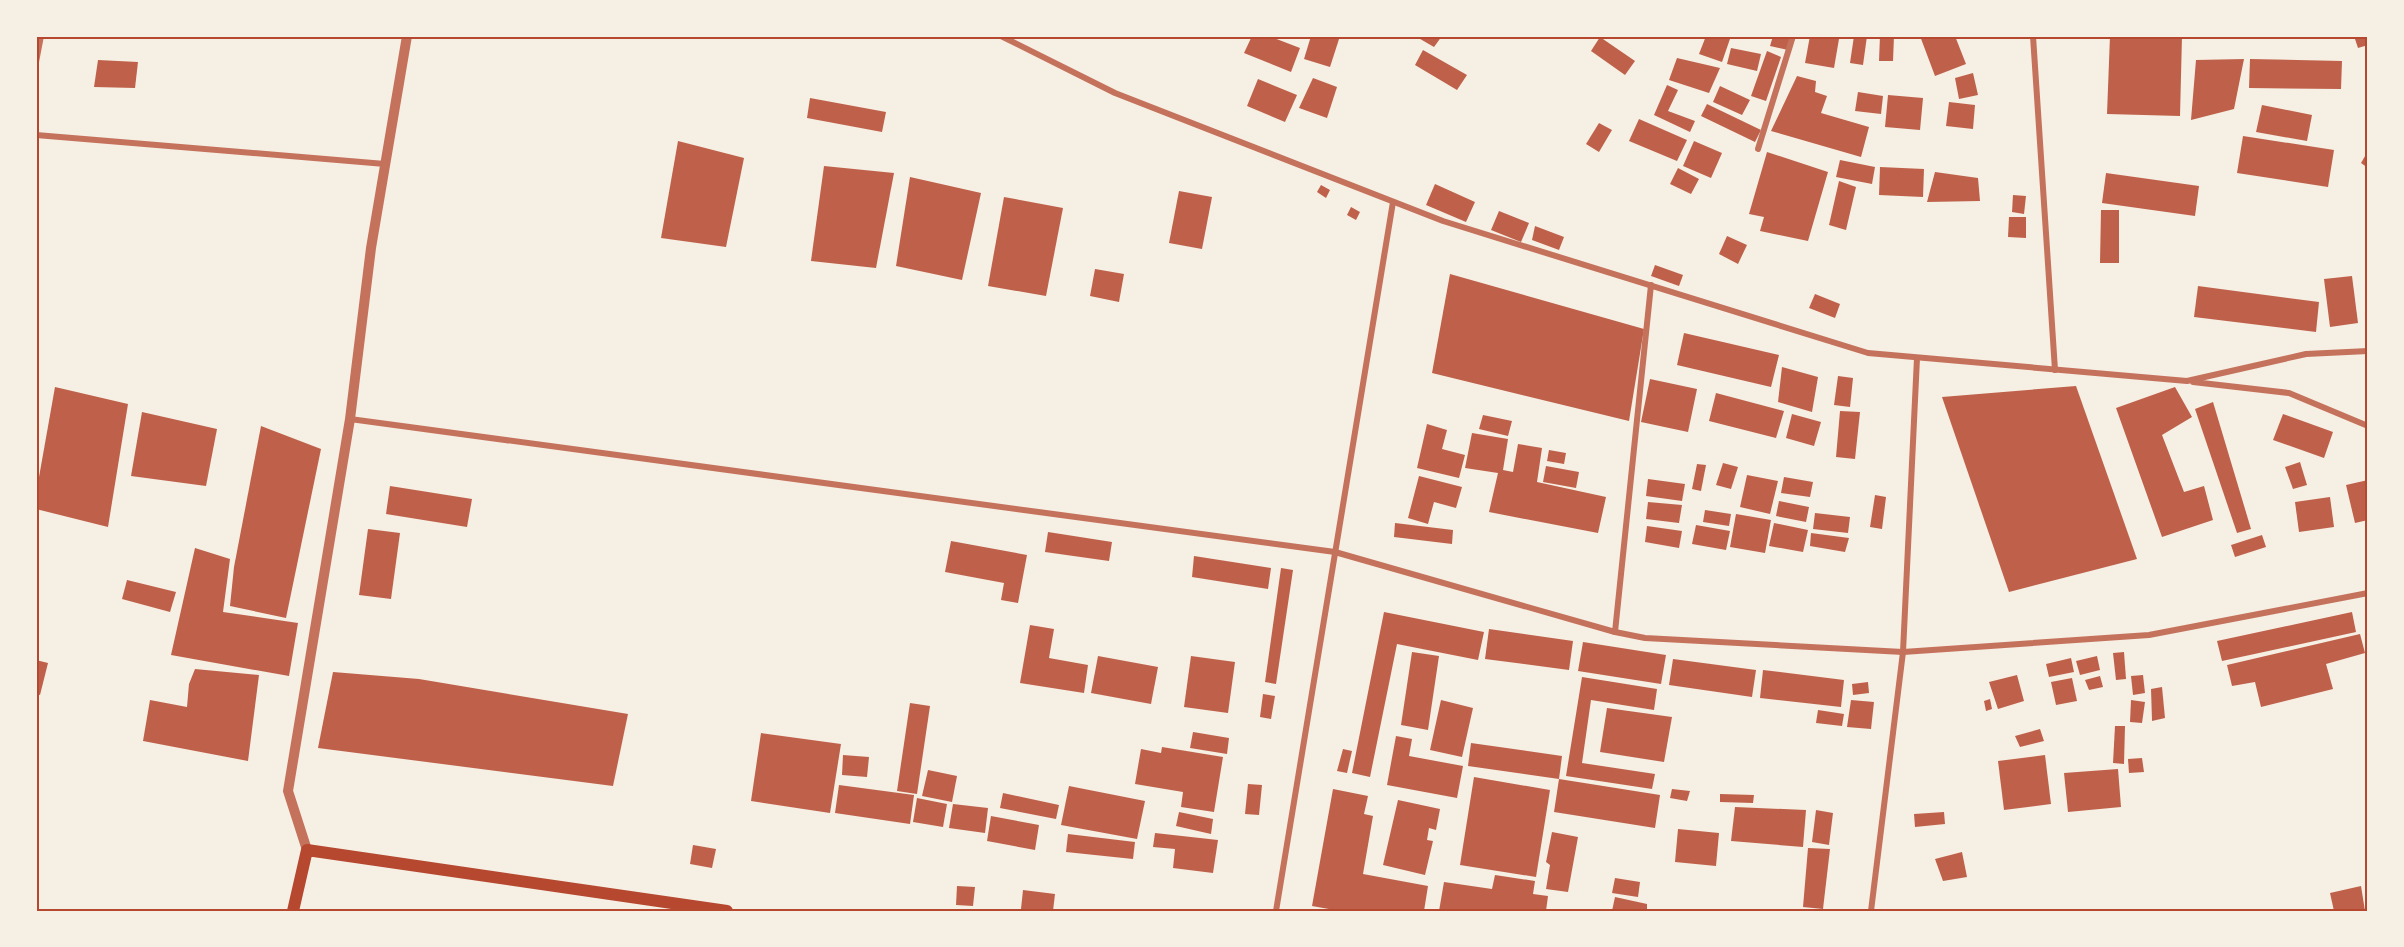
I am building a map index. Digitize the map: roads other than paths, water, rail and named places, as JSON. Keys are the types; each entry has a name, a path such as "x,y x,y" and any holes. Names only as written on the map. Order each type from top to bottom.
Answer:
{"main road":[{"path":"293,911 307,850 727,911"}],"street":[{"path":"36,62 41,36"},
{"path":"307,850 288,790 350,419 371,248 406,36"},
{"path":"1001,36 1115,93 1443,221 1868,353 2187,381 2289,393 2368,426"},
{"path":"1758,149 1793,36"},
{"path":"2033,36 2055,370"},
{"path":"36,135 385,164"},
{"path":"1276,911 1394,202"},
{"path":"1615,632 1651,285"},
{"path":"2187,381 2306,354 2368,351"},
{"path":"1871,911 1903,652 1917,358"},
{"path":"350,419 1335,552 1615,632 1645,638 1903,652 2149,635 2368,593"}]}
